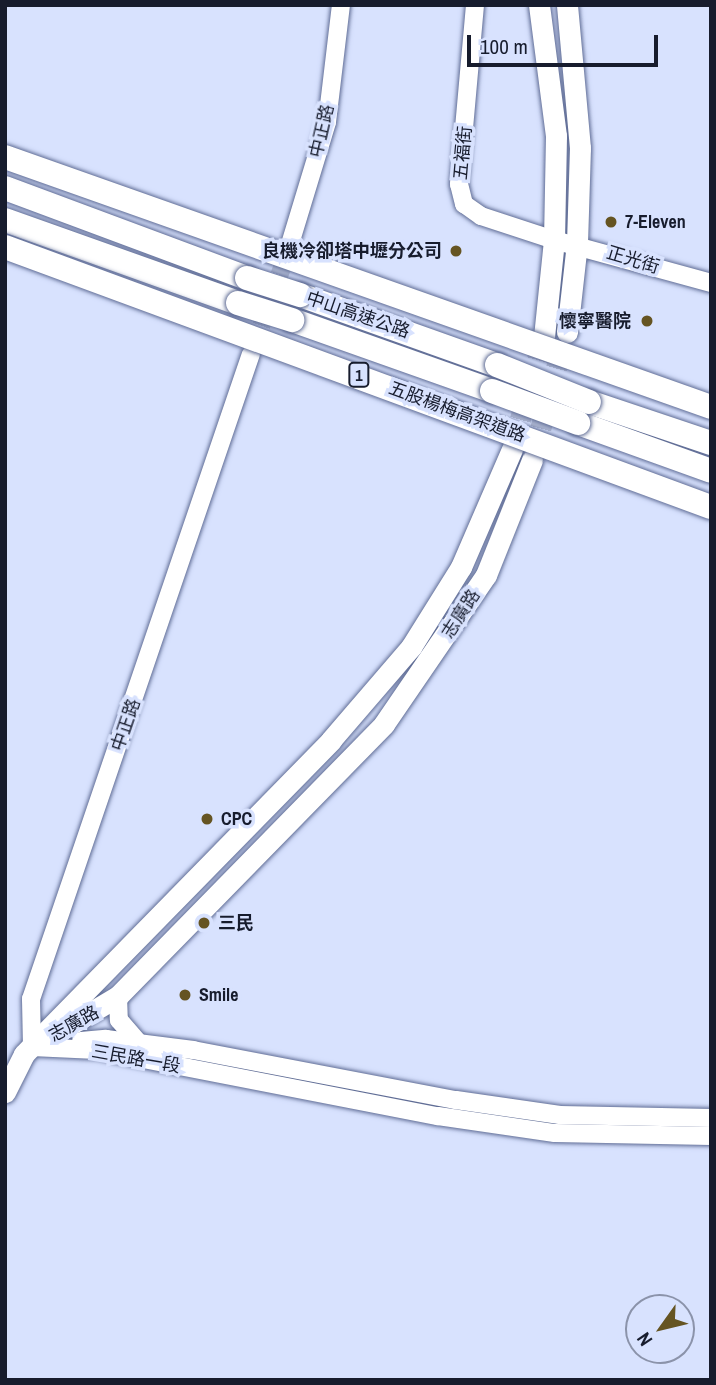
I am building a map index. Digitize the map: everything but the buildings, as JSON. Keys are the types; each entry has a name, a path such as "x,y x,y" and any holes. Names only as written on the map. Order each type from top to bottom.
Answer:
{"highway":[{"path":"5,157 711,407"},
{"name":"中山高速公路","path":"5,188 247,278 498,365 584,413 711,471"},
{"name":"中山高速公路","path":"5,220 492,391 711,443"},
{"name":"五股楊梅高架道路","path":"5,247 711,507"}],"main road":[{"path":"539,5 555,136 554,240 544,335"},
{"path":"567,5 580,148 577,243 567,332"},
{"name":"志廣路","path":"32,1047 331,740 411,647 461,566 512,449"},
{"name":"志廣路","path":"32,1047 118,996 384,724 486,575 532,460"},
{"path":"5,1092 32,1047"}],"street":[{"name":"中正路","path":"287,254 327,122 341,5"},
{"name":"五福街","path":"475,5 459,184 464,204 481,216 554,240"},
{"name":"正光街","path":"554,240 577,243 711,283"},
{"name":"中正路","path":"32,1047 31,999 251,354"},
{"path":"118,996 119,1020 140,1044"},
{"name":"三民路一段","path":"32,1047 106,1039 560,1115 711,1118"},
{"name":"三民路一段","path":"32,1047 97,1050 438,1116 555,1133 711,1136"}],"tunnel":[{"path":"252,351 287,254"},
{"path":"512,449 544,336"},
{"path":"533,458 564,340"}],"place":[{"name":"7-Eleven","path":"611,222"},
{"name":"良機冷卻塔中壢分公司","path":"456,251"},
{"name":"懷寧醫院","path":"647,321"},
{"name":"CPC","path":"207,819"},
{"name":"三民","path":"204,923"},
{"name":"Smile","path":"185,995"}]}
